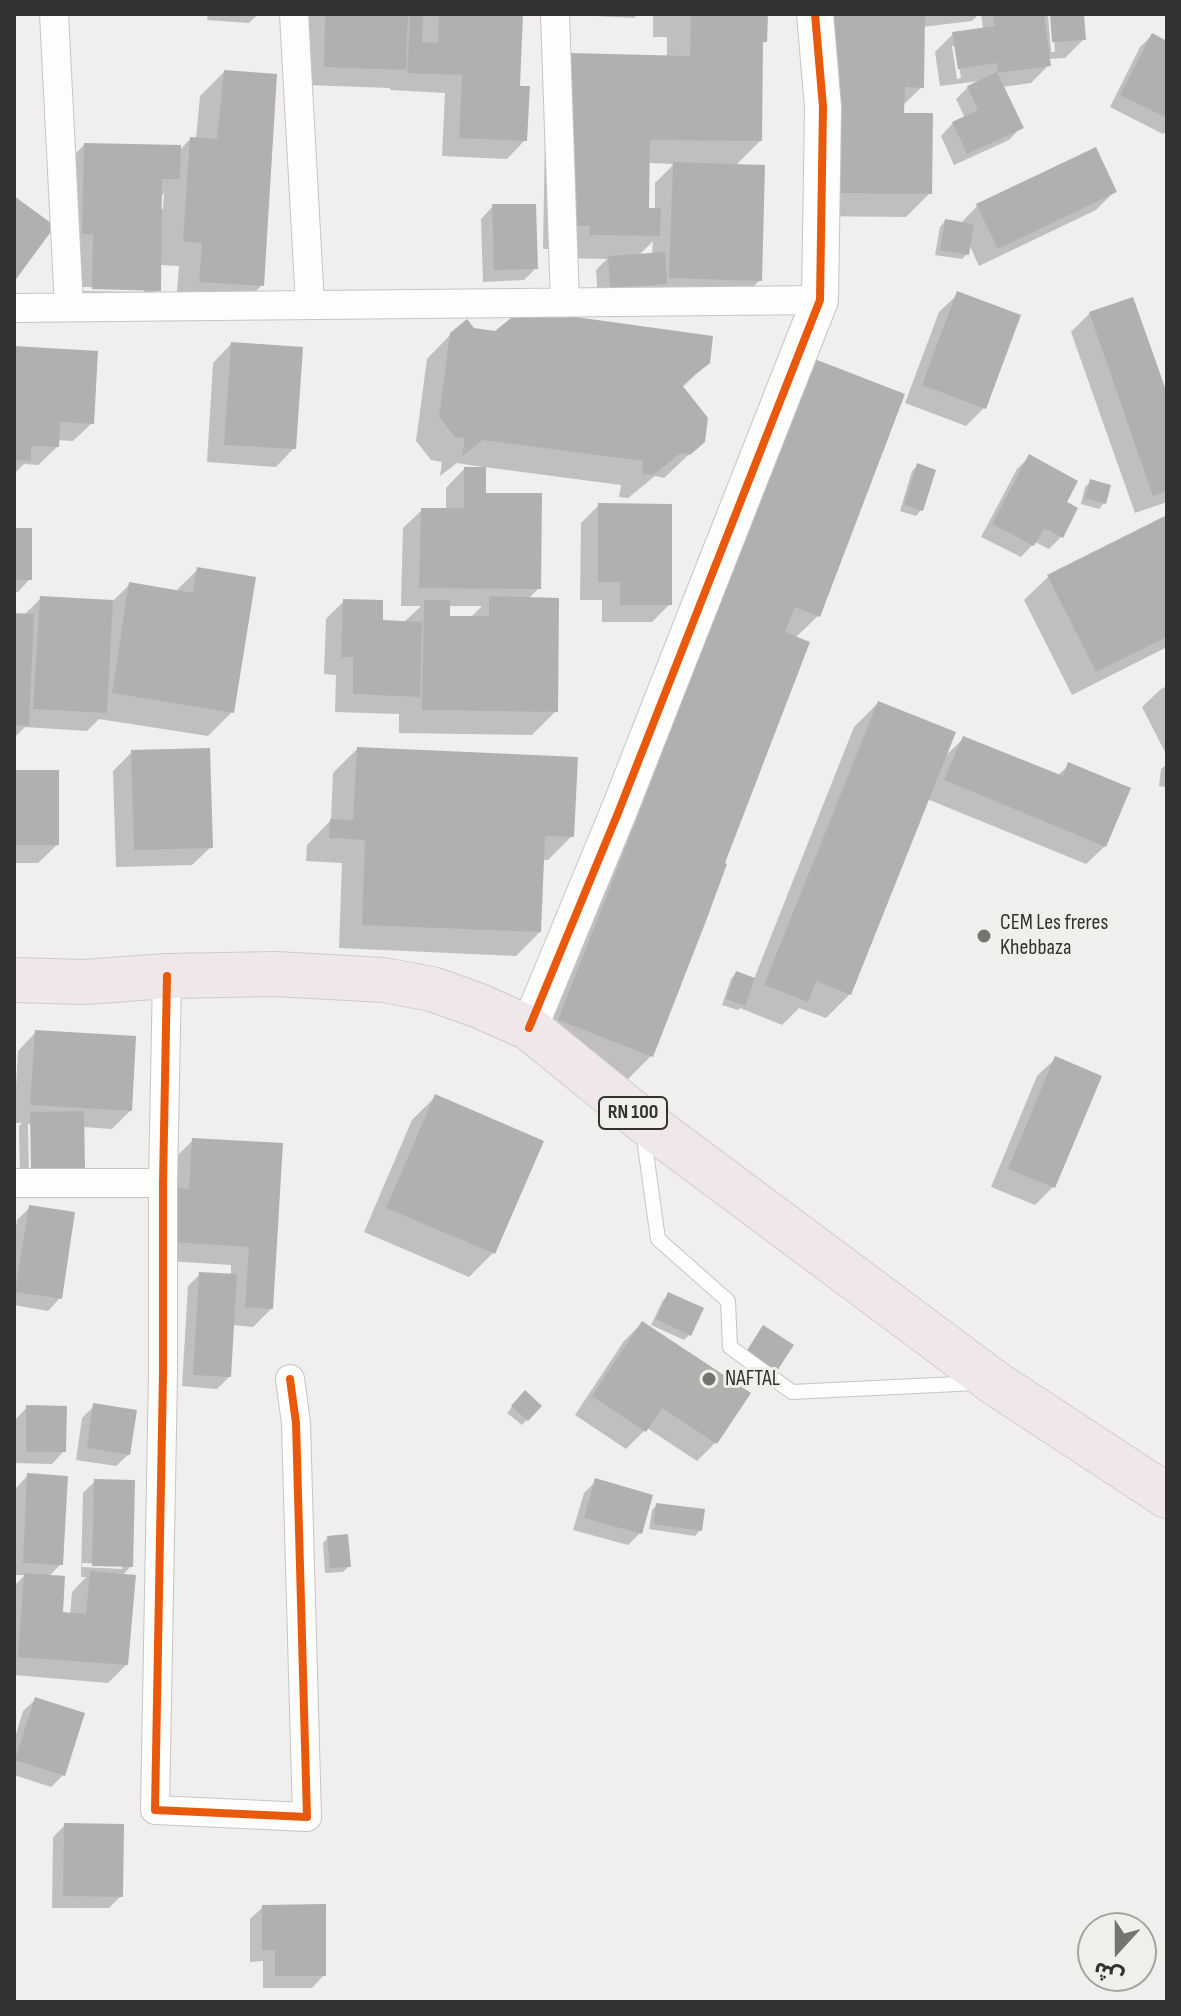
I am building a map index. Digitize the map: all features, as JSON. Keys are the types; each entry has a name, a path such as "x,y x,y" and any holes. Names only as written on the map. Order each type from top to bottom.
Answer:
{"main road":[{"name":"RN 100","path":"14,980 84,982 167,976 276,974 383,980 432,989 529,1028 641,1119 995,1383 1167,1496"}],"street":[{"path":"54,14 69,307"},
{"path":"294,14 310,305"},
{"path":"555,14 565,303"},
{"path":"529,1028 618,813 820,300 823,107 815,14"},
{"path":"14,308 820,300"},
{"path":"167,976 155,1810 307,1817 296,1423 290,1379"},
{"path":"14,1183 163,1183"}],"lane":[{"path":"641,1119 658,1239 728,1301 730,1347 792,1392 995,1383"}],"building":[{"path":"325,14 408,14 406,70 324,67"},
{"path":"410,14 423,14 422,42 438,43 439,14 523,14 520,86 530,86 527,141 459,138 462,75 407,73"},
{"path":"691,14 768,14 767,42 763,42 762,141 650,140 649,208 661,208 660,236 589,235 590,226 566,226 569,53 690,56"},
{"path":"832,14 925,14 924,88 905,87 904,113 933,113 932,194 830,193"},
{"path":"1044,14 1051,66 998,73 997,63 958,69 952,32 995,26 993,15"},
{"path":"1050,14 1084,14 1086,40 1052,42"},
{"path":"1152,33 1167,41 1167,118 1120,95"},
{"path":"224,70 277,74 264,286 199,282 202,243 183,241 190,137 217,139"},
{"path":"997,72 1024,128 967,154 952,122 978,110 967,86"},
{"path":"84,143 181,145 180,179 162,179 161,291 92,289 93,234 82,234"},
{"path":"1096,147 1117,192 998,249 976,204"},
{"path":"673,162 765,165 762,281 669,278"},
{"path":"14,196 55,226 14,282"},
{"path":"492,204 536,204 538,269 494,270"},
{"path":"945,219 974,224 969,255 940,250"},
{"path":"665,252 667,284 610,288 608,256"},
{"path":"957,291 1021,315 986,409 922,385"},
{"path":"1133,297 1167,393 1167,491 1153,496 1089,312"},
{"path":"526,306 561,315 713,336 710,363 682,385 708,418 705,442 690,455 681,453 653,475 642,474 643,461 483,440 462,456 465,438 455,437 439,417 450,333 467,319 474,328 495,331"},
{"path":"231,342 303,347 296,449 224,445"},
{"path":"14,346 98,351 94,424 60,422 59,447 31,446 31,461 14,460"},
{"path":"812,358 905,394 820,617 795,607 785,632 810,642 653,1057 558,1020 659,762 654,760"},
{"path":"1029,454 1078,481 1067,502 1078,508 1063,538 1044,528 1034,546 992,524"},
{"path":"917,463 936,470 923,511 904,505"},
{"path":"464,467 486,467 486,493 542,493 541,589 419,588 421,508 464,508"},
{"path":"1090,479 1111,485 1106,504 1085,498"},
{"path":"598,503 672,504 672,605 620,605 620,582 598,582"},
{"path":"1167,515 1167,637 1096,672 1047,575"},
{"path":"14,528 32,528 32,580 14,580"},
{"path":"197,567 256,577 234,713 112,693 129,582 193,593"},
{"path":"40,596 113,600 107,713 33,709"},
{"path":"489,596 559,598 558,712 422,710 424,600 450,600 450,616 489,616"},
{"path":"343,599 383,600 383,620 422,622 420,697 353,694 353,657 341,657"},
{"path":"14,613 34,614 29,726 14,725"},
{"path":"878,701 956,732 851,995 816,981 808,1002 764,985"},
{"path":"963,736 1063,776 1068,762 1131,788 1106,847 944,780"},
{"path":"357,747 578,757 574,837 545,836 541,932 362,925 365,840 329,838 330,819 353,820"},
{"path":"210,748 213,848 134,850 131,750"},
{"path":"14,770 59,770 59,845 14,845"},
{"path":"736,971 755,978 745,1006 726,999"},
{"path":"35,1030 136,1036 132,1111 30,1105"},
{"path":"1055,1056 1102,1076 1055,1188 1008,1169"},
{"path":"435,1094 544,1141 495,1254 386,1208"},
{"path":"84,1111 85,1168 31,1169 30,1112"},
{"path":"192,1138 283,1143 273,1309 245,1307 249,1247 170,1242 173,1188 189,1189"},
{"path":"29,1205 75,1212 62,1299 15,1292"},
{"path":"199,1272 237,1274 231,1377 193,1375"},
{"path":"668,1292 704,1308 691,1336 656,1319"},
{"path":"642,1321 751,1393 717,1444 662,1408 646,1432 592,1396"},
{"path":"763,1325 794,1345 777,1371 746,1352"},
{"path":"525,1390 542,1406 528,1421 511,1406"},
{"path":"93,1403 137,1410 130,1455 87,1448"},
{"path":"26,1405 67,1406 66,1452 26,1452"},
{"path":"27,1473 68,1476 63,1565 23,1563"},
{"path":"595,1478 653,1495 642,1534 584,1518"},
{"path":"94,1479 135,1480 133,1567 92,1566"},
{"path":"656,1503 705,1509 702,1531 653,1524"},
{"path":"348,1534 351,1567 330,1568 327,1536"},
{"path":"90,1571 136,1575 128,1665 18,1657 24,1573 65,1576 63,1612 86,1614"},
{"path":"35,1697 85,1713 65,1776 15,1760"},
{"path":"64,1823 124,1824 123,1897 63,1896"},
{"path":"326,1904 326,1976 275,1976 275,1950 262,1950 262,1905"}],"cycle path":[{"path":"529,1028 618,813 820,300 823,107 815,14"},
{"path":"167,976 155,1810 307,1817 296,1423 290,1379"}],"place":[{"name":"CEM Les freres Khebbaza","path":"984,936"},
{"name":"NAFTAL","path":"709,1379"}]}
